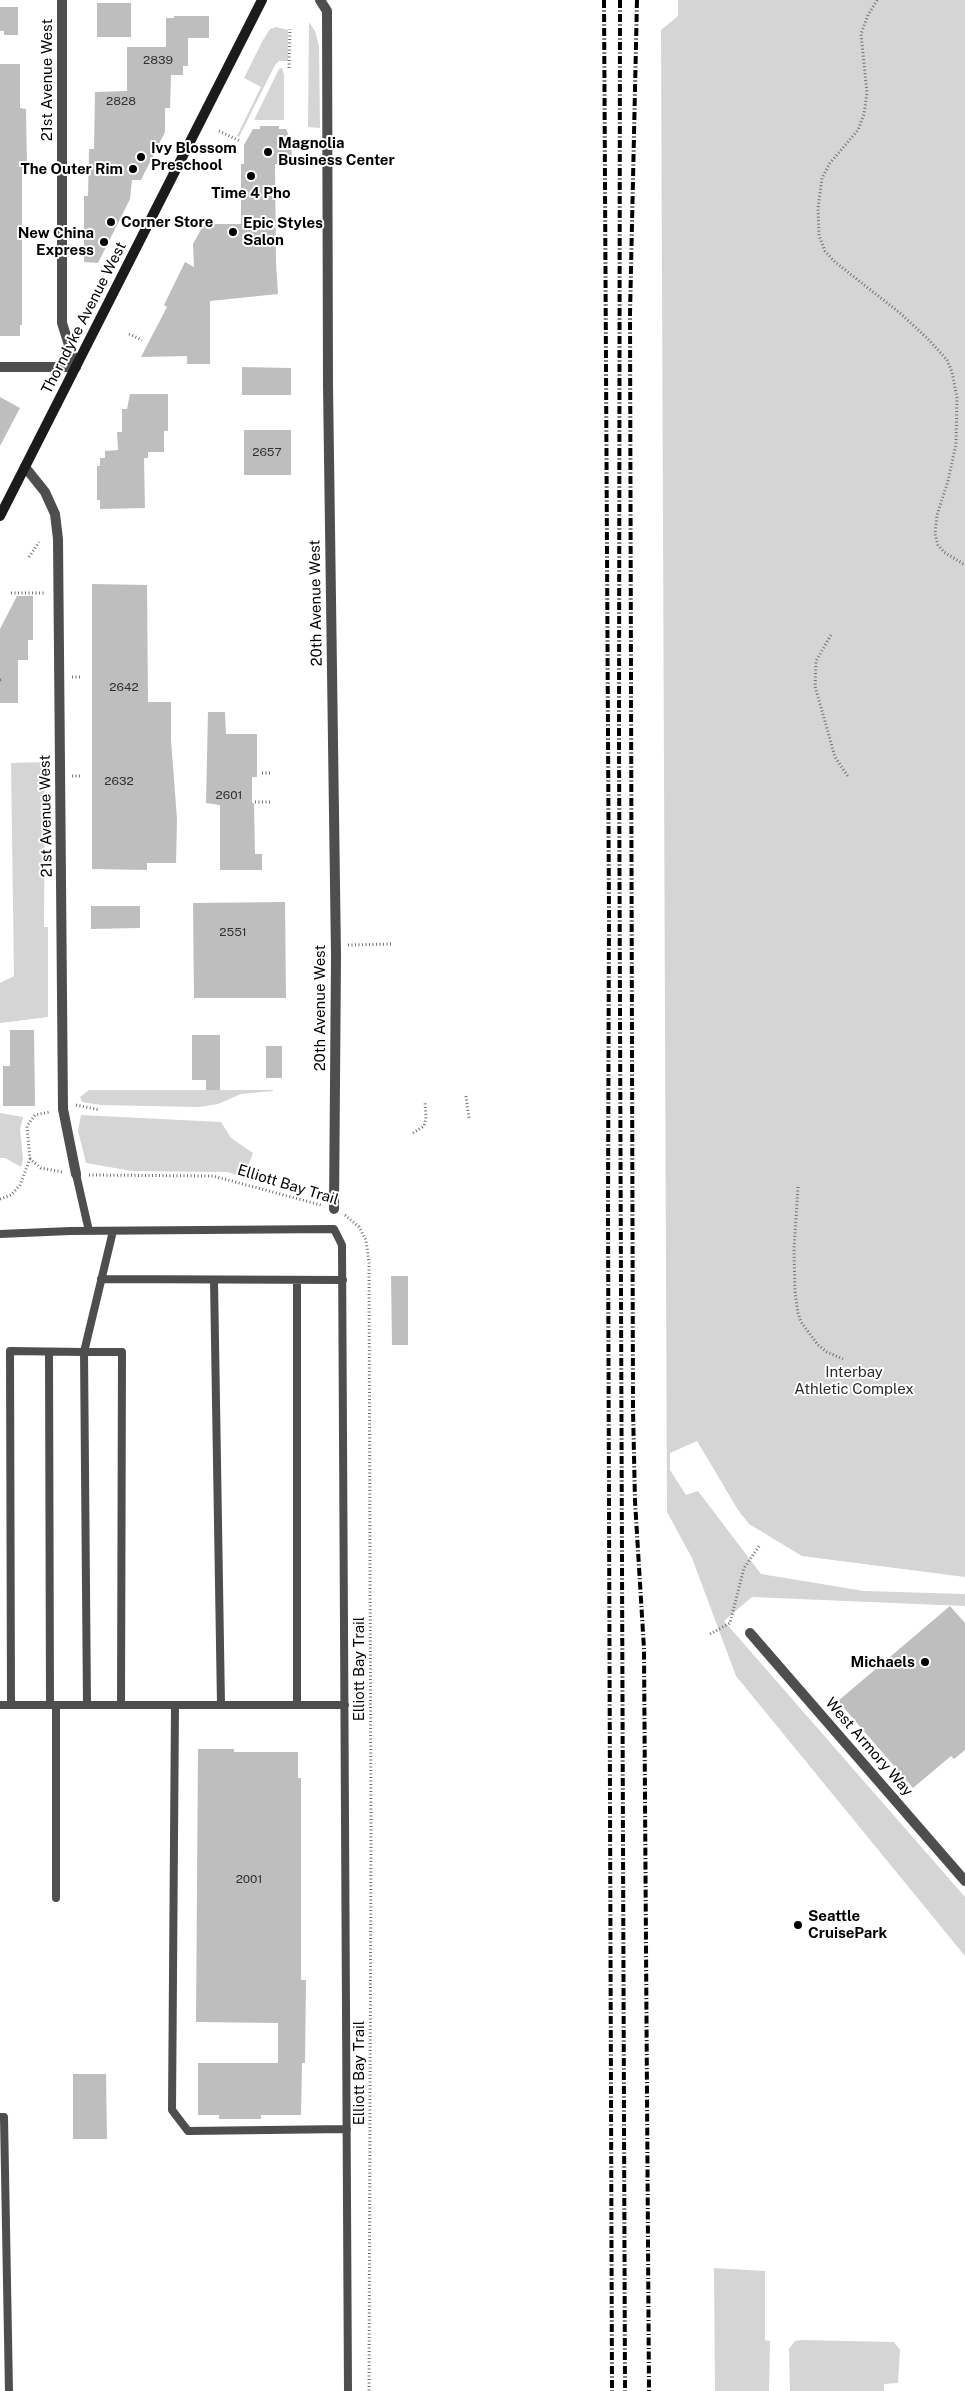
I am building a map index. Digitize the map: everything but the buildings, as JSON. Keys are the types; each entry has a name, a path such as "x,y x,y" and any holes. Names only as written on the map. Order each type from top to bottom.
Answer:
{"main road":[{"name":"Thorndyke Avenue West","path":"0,516 262,0"}],"street":[{"name":"21st Avenue West","path":"62,0 62,323 76,367"},
{"name":"20th Avenue West","path":"320,0 327,11 328,365 336,945 334,1209"},
{"path":"0,367 76,367"},
{"name":"21st Avenue West","path":"25,467 45,492 55,514 58,539 63,1109 76,1174"},
{"name":"West Armory Way","path":"750,1633 965,1882"}],"lane":[{"path":"76,1174 89,1231"},
{"path":"0,1234 89,1231 334,1229 342,1245 348,2391"},
{"path":"87,1705 84,1352 113,1231"},
{"path":"101,1279 343,1280"},
{"path":"214,1280 221,1705"},
{"path":"297,1280 297,1705"},
{"path":"11,1705 10,1351 122,1352 121,1705"},
{"path":"49,1352 56,1898"},
{"path":"0,1705 345,1705"},
{"path":"175,1705 172,2110 188,2131 347,2129"},
{"path":"0,2117 4,2117 9,2391"}],"path":[{"path":"877,0 861,34 867,94 863,119 851,139 830,163 822,178 818,208 819,235 825,251 835,262 900,313 928,338 947,360 958,398 956,444 948,480 937,515 935,534 938,544 944,552 965,565"},
{"path":"289,68 290,29"},
{"path":"220,131 240,141"},
{"path":"129,334 142,340"},
{"path":"29,556 39,542"},
{"path":"11,593 36,593"},
{"path":"831,635 816,661 815,686 836,757 849,778"},
{"path":"262,773 272,773"},
{"path":"255,802 272,802"},
{"path":"336,945 392,944"},
{"path":"466,1096 469,1118"},
{"path":"76,1098 76,1107 100,1110"},
{"path":"413,1133 424,1126 426,1119 425,1101"},
{"path":"0,1199 11,1195 20,1184 30,1159 27,1126 35,1115 50,1112"},
{"path":"30,1159 41,1168 50,1171"},
{"name":"Elliott Bay Trail","path":"90,1175 213,1176 334,1209 359,1227 366,1240 369,1263 371,1817 369,2391"},
{"path":"798,1187 794,1248 798,1313 801,1322 818,1345 827,1352 843,1359"},
{"path":"710,1634 731,1624 744,1568 760,1545"}],"green space":[{"name":"Interbay Athletic Complex","path":"678,0 965,0 965,1577 802,1556 749,1524 738,1510 697,1441 670,1453 670,1470 686,1495 698,1491 761,1574 864,1591 965,1594 965,1606 752,1597 724,1621 965,1897 965,1956 736,1676 692,1558 667,1512 661,30 678,16"},
{"path":"309,22 315,31 319,46 320,128 308,127"},
{"path":"276,27 288,30 288,61 279,61 275,65 239,137 237,136 261,87 244,78 263,40 270,29"},
{"path":"282,68 284,75 284,120 254,120 279,69"},
{"path":"45,762 44,927 48,927 48,1017 0,1023 0,983 14,976 11,763"},
{"path":"89,1090 273,1091 241,1094 218,1104 199,1107 101,1105 82,1102 80,1097"},
{"path":"0,1113 23,1117 20,1129 23,1159 21,1167 5,1158 0,1158"},
{"path":"81,1115 221,1122 231,1138 253,1153 244,1177 227,1172 132,1171 86,1163 78,1131"},
{"path":"714,2268 765,2271 765,2340 770,2341 769,2391 715,2391"},
{"path":"795,2341 894,2342 900,2350 898,2383 884,2384 884,2391 790,2391 789,2349"}],"railway":[{"path":"604,0 609,914 608,1209 612,2391"},
{"path":"620,0 619,739 625,2391"},
{"path":"637,0 630,314 633,1410 635,1501 644,1649 649,2391"}],"place":[{"name":"Magnolia Business Center","path":"268,152"},
{"name":"Ivy Blossom Preschool","path":"141,157"},
{"name":"The Outer Rim","path":"133,169"},
{"name":"Time 4 Pho","path":"251,176"},
{"name":"Corner Store","path":"111,222"},
{"name":"Epic Styles Salon","path":"233,232"},
{"name":"New China Express","path":"104,242"},
{"name":"Michaels","path":"925,1662"},
{"name":"Seattle CruisePark","path":"798,1925"}]}
